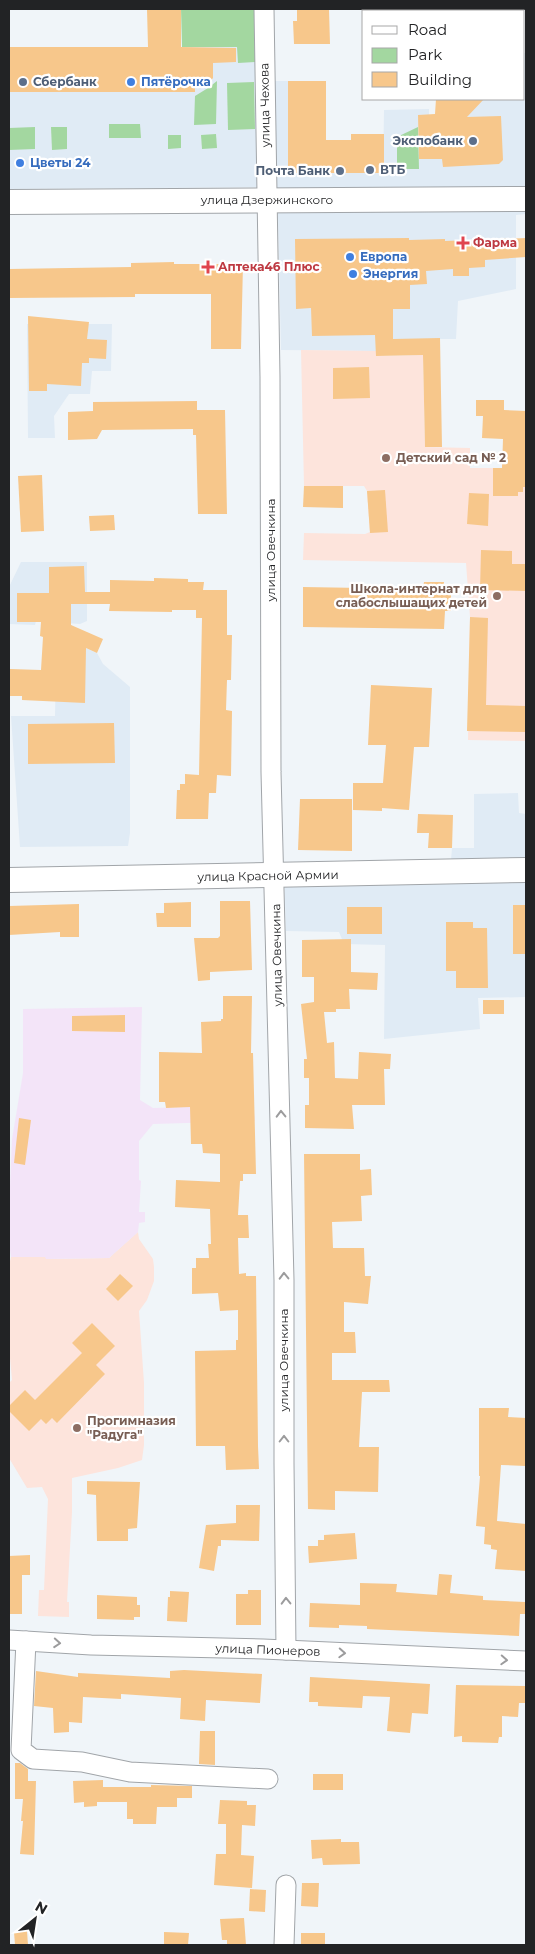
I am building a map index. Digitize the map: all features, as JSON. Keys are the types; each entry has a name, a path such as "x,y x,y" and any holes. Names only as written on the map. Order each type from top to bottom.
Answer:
{"main road":[{"name":"улица Дзержинского","path":"9,202 526,199"},
{"name":"улица Красной Армии","path":"9,880 526,870"}],"street":[{"name":"улица Чехова","path":"264,9 267,200"},
{"name":"улица Овечкина","path":"267,200 270,377 271,772 284,1280 286,1650"},
{"name":"улица Пионеров","path":"17,1640 91,1645 286,1650 526,1661"},
{"path":"17,1640 21,1750 33,1759 82,1762 130,1772 268,1780"},
{"path":"284,1945 286,1885"}],"shaded area":[{"path":"432,9 473,9 471,10"},
{"path":"9,47 271,47 272,81 288,81 289,173 383,173 384,110 429,109 429,141 466,116 468,100 525,100 526,53 526,214 516,215 516,289 458,301 456,339 376,339 376,351 281,350 278,217 274,187 9,189"},
{"path":"27,324 112,324 111,371 92,371 90,394 69,394 54,416 55,438 28,438"},
{"name":"Детский сад № 2","path":"301,350 376,351 376,356 423,355 425,447 470,448 470,468 502,468 502,461 526,461 526,741 468,740 470,617 466,563 303,560 304,533 365,534 370,532 367,491 364,486 304,486"},
{"path":"21,562 87,562 87,621 80,624 36,621 35,625 9,624 9,587"},
{"path":"64,625 72,625 79,645 97,653 103,664 130,687 130,833 128,846 20,847 11,716 55,716 56,666"},
{"path":"518,793 519,813 526,814 526,997 478,998 480,1029 384,1039 385,945 344,944 339,932 286,931 284,865 451,860 452,848 474,848 474,794"},
{"path":"142,1007 140,1100 153,1108 253,1105 255,1121 153,1124 139,1141 139,1180 141,1181 139,1212 145,1212 145,1222 139,1223 138,1232 109,1258 46,1259 45,1257 11,1257 9,1210 12,1139 23,1073 23,1009"},
{"name":"Прогимназия \"Радуга\"","path":"138,1232 139,1239 153,1259 154,1267 154,1281 147,1300 139,1311 144,1383 144,1445 142,1460 118,1468 72,1478 67,1602 69,1602 69,1617 38,1616 39,1590 44,1590 48,1499 42,1487 27,1488 9,1458 9,1383 12,1380 9,1347 9,1265 11,1257 46,1257 46,1259 109,1258"}],"green space":[{"path":"181,9 254,9 255,62 238,63 237,47 182,47"},
{"path":"373,9 433,9 433,10"},
{"path":"217,81 216,124 194,125 195,96"},
{"path":"254,82 255,129 228,130 227,83"},
{"path":"109,124 140,124 141,138 109,138"},
{"path":"35,127 35,149 9,150 9,128"},
{"path":"51,127 67,127 67,149 52,150"},
{"path":"418,127 419,169 397,169 397,137"},
{"path":"216,134 217,148 202,149 201,135"},
{"path":"168,135 181,135 181,148 168,149"}],"building":[{"path":"147,9 181,9 181,47 236,48 236,62 213,63 213,78 205,87 195,87 195,92 9,92 9,47 148,47"},
{"path":"297,9 329,9 330,44 294,44 293,21 297,21"},
{"path":"288,81 326,81 326,140 351,140 351,134 384,134 384,173 288,173"},
{"name":"Экспобанк","path":"436,100 483,100 467,117 501,116 503,160 499,164 443,167 442,159 419,159 418,115 435,114"},
{"path":"409,238 409,240 445,239 445,241 526,238 526,257 485,260 485,267 469,268 469,276 453,276 453,269 426,271 427,284 410,285 410,309 393,309 393,339 440,338 442,447 425,447 423,355 376,356 375,335 312,336 311,308 296,309 295,239"},
{"path":"174,262 174,264 243,264 241,349 211,349 211,294 135,294 135,297 9,298 9,269 131,267 131,263"},
{"path":"28,316 89,322 87,339 107,340 106,359 89,358 89,363 82,363 81,386 47,384 47,391 29,391"},
{"path":"369,367 370,398 333,399 333,368"},
{"path":"476,400 504,400 504,410 526,411 526,487 523,487 523,492 518,492 518,496 493,496 493,468 502,468 503,439 482,438 483,416 476,416"},
{"path":"197,401 197,410 225,410 227,514 198,514 196,435 193,435 193,429 102,430 97,439 68,440 68,412 93,411 93,402"},
{"path":"42,475 44,531 21,532 18,476"},
{"path":"304,486 343,486 343,508 303,507"},
{"path":"385,490 388,532 370,533 367,491"},
{"path":"469,493 489,494 488,526 467,524"},
{"path":"114,515 115,530 90,531 89,516"},
{"path":"481,550 512,551 512,564 526,564 526,591 480,590"},
{"path":"84,566 85,592 110,592 110,580 154,581 154,578 188,579 188,582 204,582 203,590 227,590 227,635 232,635 231,680 227,680 226,710 232,711 231,776 217,775 216,793 209,793 208,819 176,819 177,790 180,790 180,784 185,784 185,774 199,775 202,618 196,618 196,610 172,610 172,612 109,611 110,604 71,604 71,625 103,639 97,653 86,648 85,703 22,700 22,696 9,696 10,669 41,670 43,637 40,636 41,622 17,622 17,593 49,593 49,567"},
{"path":"424,582 444,582 444,590 451,590 451,611 445,611 444,629 303,627 303,587 423,589"},
{"path":"470,617 488,618 486,705 526,706 526,732 467,731"},
{"path":"371,685 432,688 429,747 414,747 409,810 382,808 382,811 353,810 353,783 383,783 386,745 368,745"},
{"path":"114,723 115,763 28,764 28,724"},
{"path":"300,799 352,799 352,851 298,850"},
{"path":"418,814 453,815 452,848 428,848 429,833 417,833"},
{"path":"220,901 250,901 252,970 210,972 210,980 198,981 194,938 218,938 220,936"},
{"path":"191,902 191,927 157,927 156,913 164,913 164,903"},
{"path":"79,904 79,937 60,937 60,932 9,935 9,906"},
{"path":"513,905 526,905 526,954 513,954"},
{"path":"347,907 382,907 382,934 347,934"},
{"path":"446,922 473,922 473,928 487,928 488,988 456,988 456,971 446,971"},
{"path":"351,939 351,972 378,973 377,990 349,989 350,1009 336,1009 336,1012 324,1012 327,1043 334,1042 335,1078 358,1079 359,1052 391,1054 390,1069 384,1069 385,1105 352,1105 354,1129 305,1128 305,1105 309,1105 309,1078 304,1078 304,1059 307,1059 301,1004 314,1002 314,977 302,977 302,940"},
{"path":"223,996 252,996 251,1053 253,1053 256,1174 243,1174 243,1181 240,1181 238,1215 248,1215 249,1238 238,1238 239,1274 246,1273 246,1276 256,1276 259,1469 226,1470 225,1446 196,1446 195,1351 236,1350 238,1310 220,1311 218,1293 192,1294 192,1268 196,1268 196,1258 209,1258 208,1244 211,1244 210,1209 175,1207 176,1180 220,1182 220,1154 203,1153 202,1144 191,1144 190,1107 166,1108 165,1102 159,1102 159,1052 202,1053 201,1022 221,1021 223,1019"},
{"path":"483,1000 504,1000 504,1014 483,1014"},
{"path":"125,1015 125,1032 72,1031 72,1016"},
{"path":"19,1118 31,1120 25,1165 14,1163"},
{"path":"304,1154 360,1154 360,1170 371,1169 372,1195 361,1196 362,1221 332,1222 333,1248 364,1248 365,1276 371,1276 368,1304 344,1302 344,1332 355,1332 356,1353 332,1353 332,1380 389,1380 390,1392 362,1392 359,1447 379,1447 378,1492 335,1491 335,1510 308,1509"},
{"path":"120,1274 133,1286 118,1301 106,1289"},
{"path":"92,1323 115,1346 96,1365 105,1374 57,1423 52,1418 46,1424 41,1419 29,1431 9,1411 9,1406 25,1390 35,1400 82,1353 72,1343"},
{"path":"479,1408 509,1408 508,1417 526,1418 526,1466 501,1465 497,1521 526,1524 526,1571 495,1569 497,1550 491,1549 491,1545 484,1544 485,1527 476,1526 480,1476"},
{"path":"87,1481 140,1482 137,1528 128,1529 128,1541 97,1541 96,1495 87,1494"},
{"path":"236,1505 260,1505 259,1541 221,1540 221,1546 218,1546 214,1571 199,1568 206,1525 236,1523"},
{"path":"355,1533 357,1559 309,1563 308,1546 318,1546 318,1540 324,1540 324,1535"},
{"path":"30,1555 30,1575 22,1575 22,1614 9,1614 9,1556"},
{"path":"439,1574 452,1575 450,1593 483,1596 483,1600 525,1602 525,1614 520,1614 519,1636 367,1629 367,1626 339,1625 339,1628 309,1627 310,1603 360,1605 360,1583 397,1584 396,1592 437,1595"},
{"path":"248,1590 261,1590 261,1625 236,1625 236,1594 248,1594"},
{"path":"170,1591 189,1592 187,1622 167,1621"},
{"path":"97,1595 137,1597 137,1605 140,1605 140,1617 134,1617 134,1620 97,1619"},
{"path":"36,1671 78,1677 78,1673 170,1678 170,1671 262,1674 260,1703 206,1700 205,1721 180,1719 181,1698 121,1694 121,1699 83,1697 82,1723 69,1722 69,1732 54,1733 53,1708 34,1706"},
{"path":"310,1677 430,1684 428,1714 412,1713 410,1733 387,1731 390,1697 363,1696 362,1708 318,1706 318,1702 309,1702"},
{"path":"456,1685 526,1686 526,1703 519,1703 518,1717 502,1716 502,1737 499,1737 498,1743 462,1742 462,1736 454,1737"},
{"path":"200,1731 215,1731 215,1765 199,1764"},
{"path":"15,1763 20,1763 28,1769 28,1781 36,1781 34,1855 20,1854 23,1799 15,1799"},
{"path":"313,1774 343,1774 343,1790 313,1790"},
{"path":"103,1780 103,1787 192,1786 192,1798 177,1798 177,1807 157,1807 156,1824 133,1824 133,1819 127,1819 127,1802 97,1802 97,1806 84,1807 84,1802 74,1803 73,1781"},
{"path":"220,1800 247,1801 247,1805 256,1805 255,1826 242,1825 241,1855 254,1856 252,1888 214,1885 216,1854 226,1854 226,1824 218,1824"},
{"path":"341,1839 341,1842 359,1842 360,1864 323,1865 322,1858 312,1859 311,1840"},
{"path":"302,1883 319,1883 318,1907 301,1906"},
{"path":"250,1889 266,1890 265,1912 249,1911"},
{"path":"244,1918 246,1945 227,1945 227,1940 222,1940 220,1919"},
{"path":"27,1931 28,1945 15,1945 14,1932"},
{"path":"164,1932 189,1933 188,1945 164,1945"},
{"path":"301,1933 325,1933 325,1945 301,1945"}],"place":[{"name":"Сбербанк","path":"23,82"},
{"name":"Пятёрочка","path":"131,82"},
{"name":"Экспобанк","path":"473,141"},
{"name":"Цветы 24","path":"20,163"},
{"name":"ВТБ","path":"370,170"},
{"name":"Почта Банк","path":"340,171"},
{"name":"Фарма","path":"463,243"},
{"name":"Европа","path":"350,257"},
{"name":"Аптека46 Плюс","path":"208,267"},
{"name":"Энергия","path":"353,274"},
{"name":"Детский сад № 2","path":"386,458"},
{"name":"Школа-интернат для слабослышащих детей","path":"497,596"},
{"name":"Прогимназия \"Радуга\"","path":"77,1428"}]}
